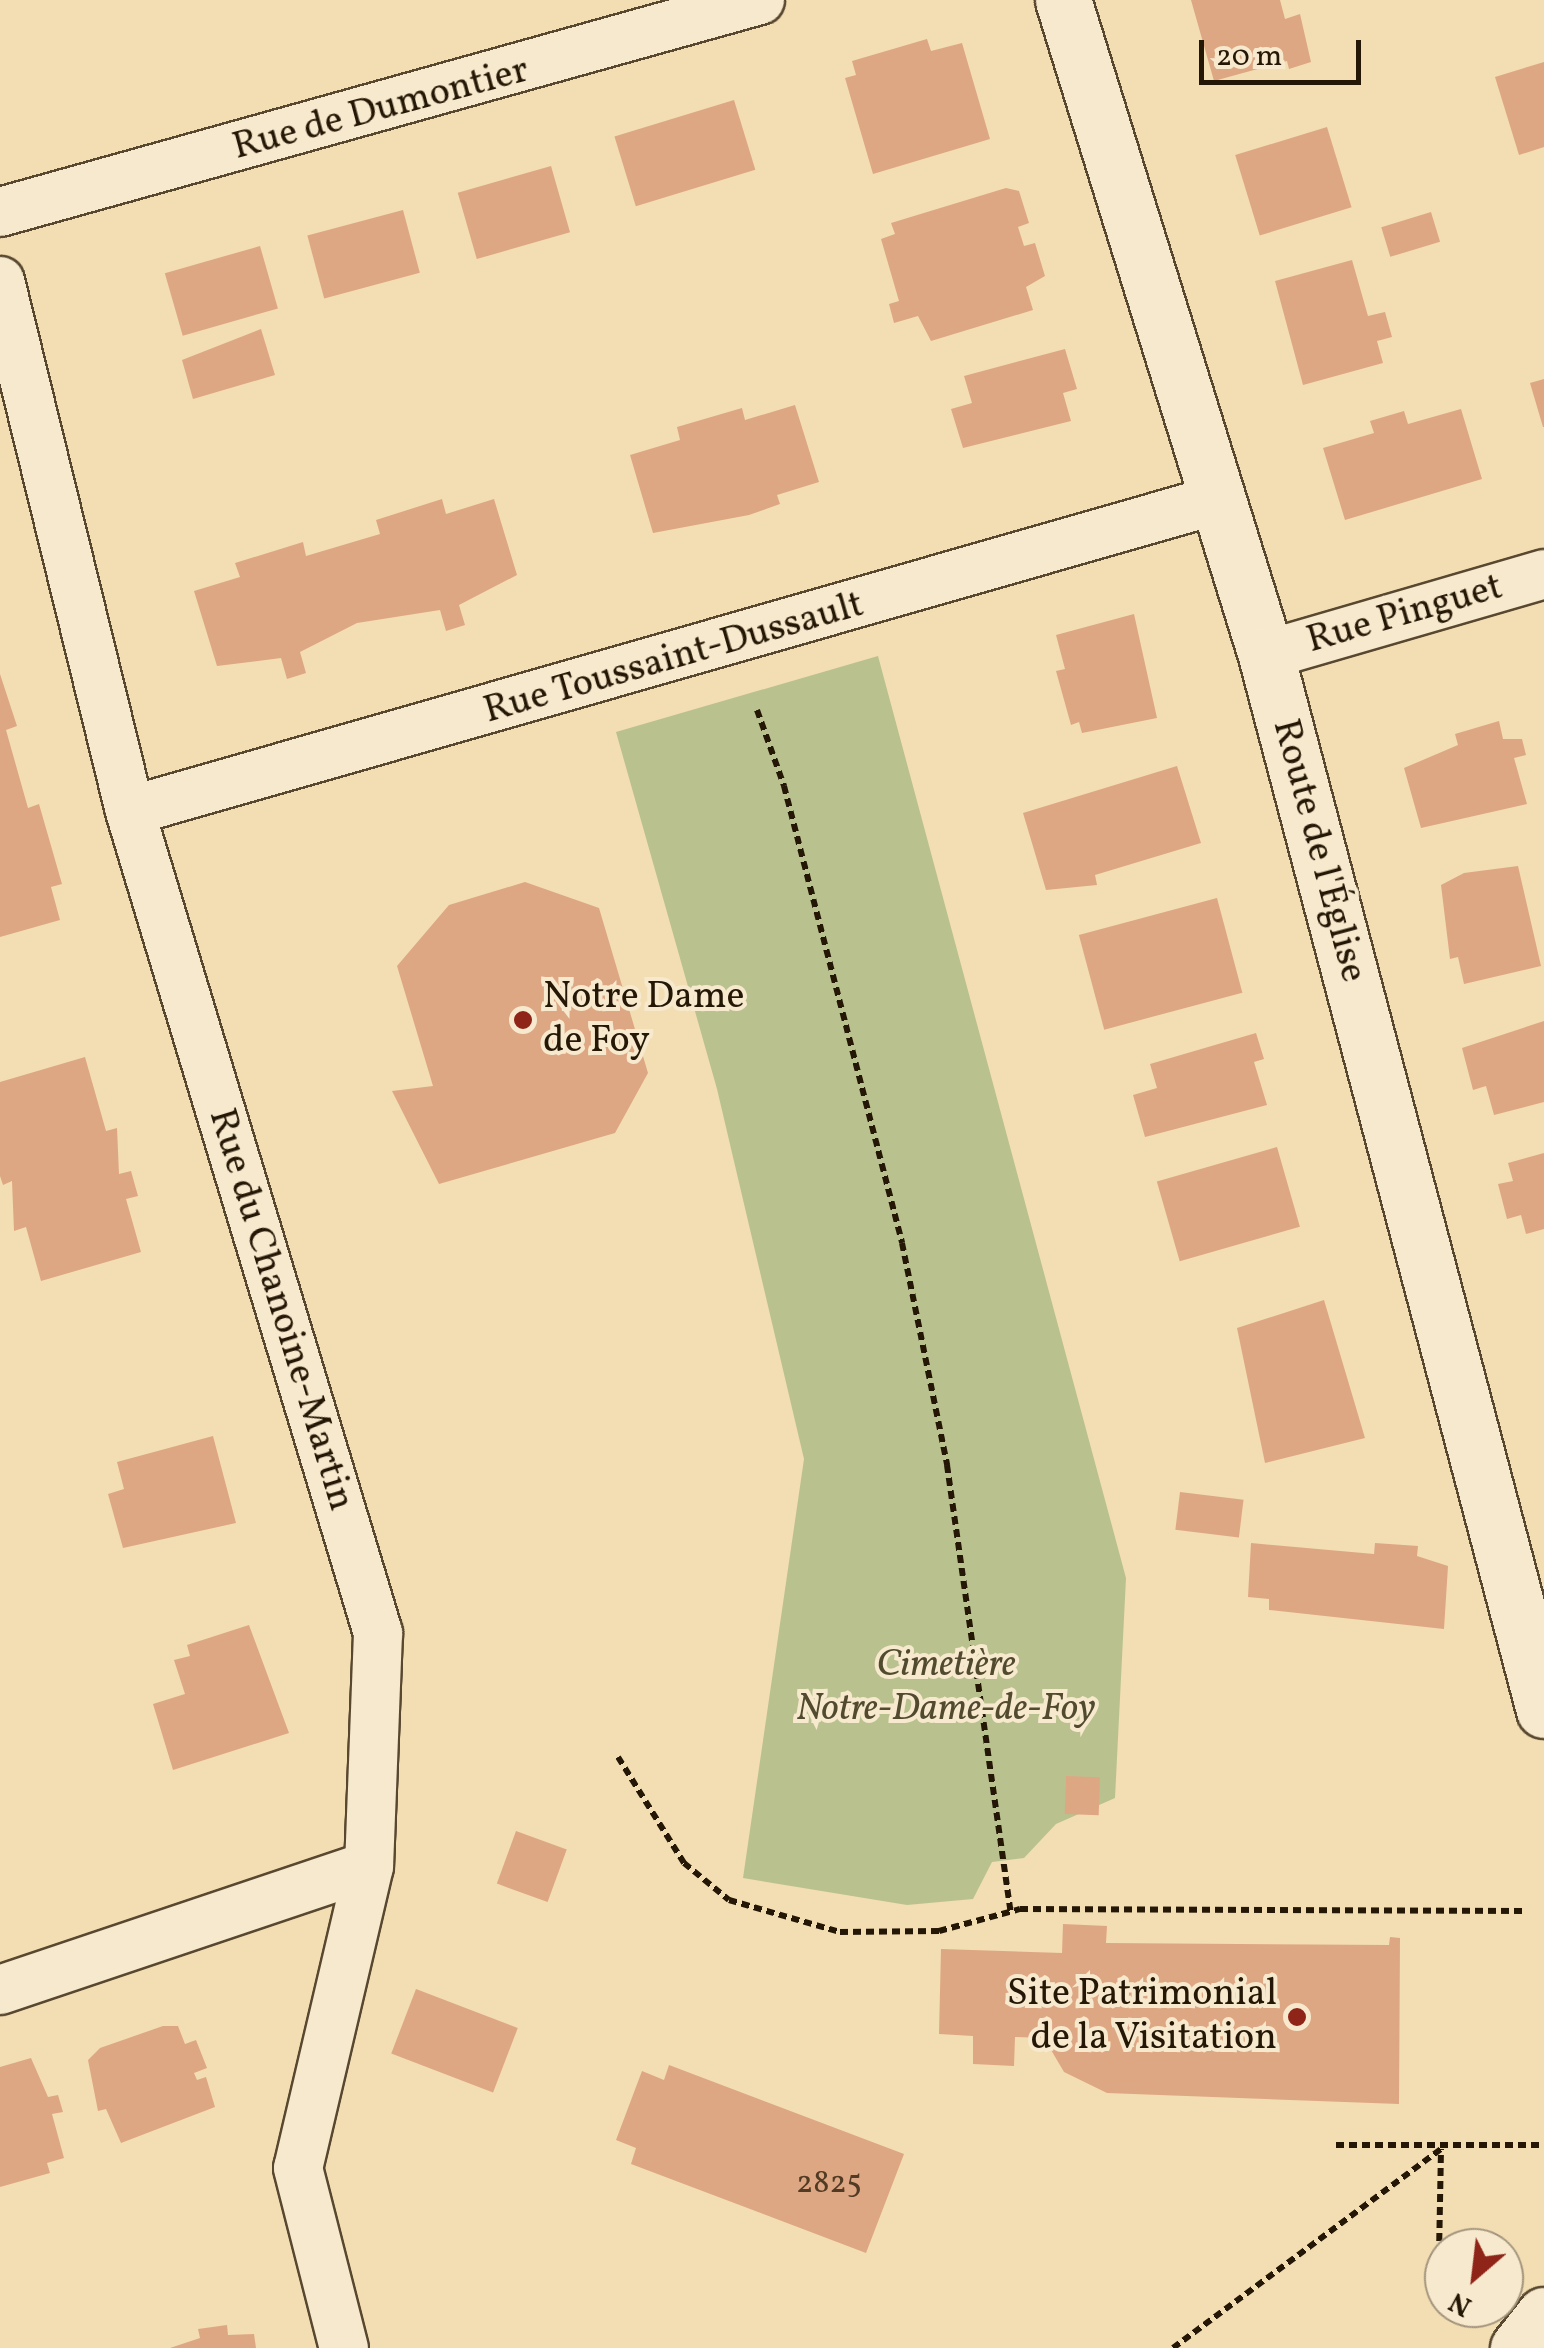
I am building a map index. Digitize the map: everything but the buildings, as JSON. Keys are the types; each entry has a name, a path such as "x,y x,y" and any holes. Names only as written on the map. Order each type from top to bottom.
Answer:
{"main road":[{"name":"Route de l'Église","path":"1063,0 1266,656 1544,1710"},
{"path":"1518,2348 1544,2315"}],"street":[{"name":"Rue de Dumontier","path":"0,212 760,0"},
{"name":"Rue du Chanoine-Martin","path":"0,280 130,811 378,1633 368,1866 298,2168 344,2348"},
{"name":"Rue Toussaint-Dussault","path":"130,811 1216,500"},
{"name":"Rue Pinguet","path":"1266,656 1544,574"},
{"path":"0,1990 368,1866"}],"path":[{"path":"757,710 784,786 902,1242 947,1465 1012,1912"},
{"path":"618,1757 684,1864 729,1900 773,1918 885,1937 1012,1912 1524,1910"},
{"path":"1336,2145 1441,2149 1544,2145"},
{"path":"1439,2228 1441,2149"},
{"path":"1173,2348 1441,2149"}],"green space":[{"name":"Cimetière Notre-Dame-de-Foy","path":"878,656 1126,1578 1115,1798 1056,1824 1024,1858 992,1862 973,1899 907,1905 743,1878 804,1459 717,1089 616,732"}],"place":[{"name":"Notre Dame de Foy","path":"523,1020"},
{"name":"Site Patrimonial de la Visitation","path":"1297,2017"}]}
